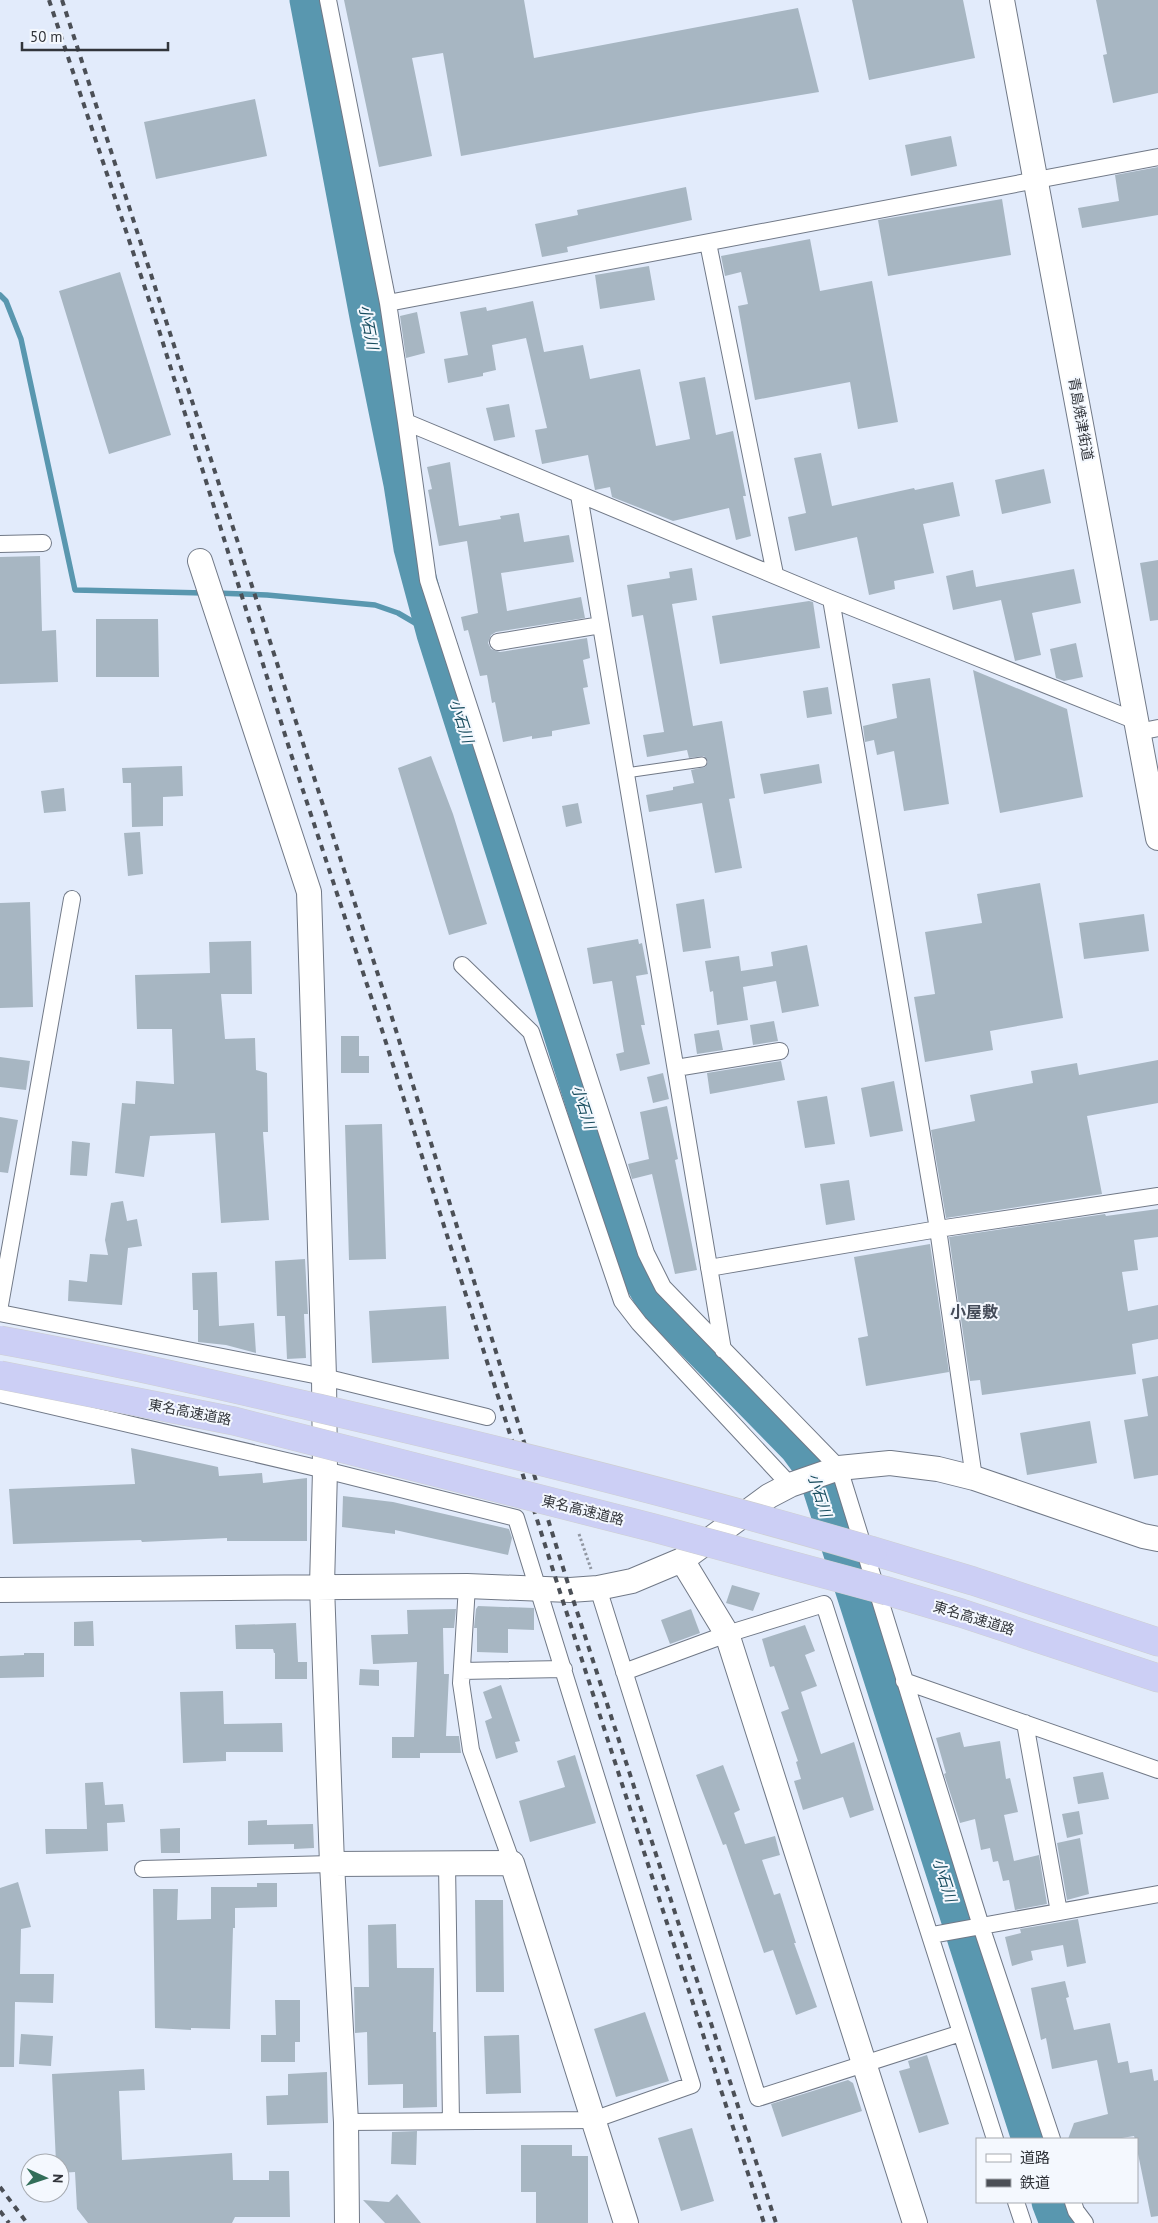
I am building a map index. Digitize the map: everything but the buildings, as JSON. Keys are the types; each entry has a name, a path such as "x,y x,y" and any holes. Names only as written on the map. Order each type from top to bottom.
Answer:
{"highway":[{"path":"0,1340 253,1394 476,1445 662,1492 873,1551 1150,1638"},
{"name":"東名高速道路","path":"0,1375 234,1421 672,1532 961,1613 1158,1678"}],"street":[{"path":"328,0 388,303 428,580 646,1253 663,1287 834,1470 904,1681 981,1926 1052,2138"},
{"name":"青島焼津街道","path":"1002,0 1144,727 1158,838"},
{"path":"388,303 1158,158"},
{"path":"708,243 775,574"},
{"path":"406,422 1144,727"},
{"path":"579,495 723,1350"},
{"path":"0,544 43,542"},
{"path":"200,561 309,892 324,1377 325,1470 322,1586 332,1864 346,2122 347,2223"},
{"path":"831,599 938,1229 974,1478"},
{"path":"498,642 601,625"},
{"path":"0,1305 72,899"},
{"path":"462,965 531,1032 622,1301 639,1323 790,1485"},
{"path":"676,1068 780,1051"},
{"path":"709,1268 938,1229 1158,1196"},
{"path":"0,1313 324,1377 487,1417"},
{"path":"0,1394 325,1470 516,1518 692,2085 593,2120 346,2122"},
{"path":"0,1590 322,1586 598,1588 632,1582 682,1560 769,1496 790,1485 834,1470 890,1463 938,1469 974,1478 1143,1536 1158,1539"},
{"path":"682,1560 727,1634 864,2064 909,2221"},
{"path":"467,1586 461,1683 471,1750 512,1863 626,2223"},
{"path":"598,1588 758,2098 961,2033"},
{"path":"624,1672 727,1634 824,1604 932,1935 961,2033 996,2138"},
{"path":"462,1671 564,1669"},
{"path":"904,1681 1158,1770"},
{"path":"1025,1723 1059,1912"},
{"path":"143,1869 332,1864 512,1863"},
{"path":"447,1864 451,2121"},
{"path":"932,1935 1158,1894"},
{"path":"1016,2203 1023,2223"},
{"path":"1073,2203 1084,2223"}],"lane":[{"path":"626,773 702,762"}],"waterway":[{"name":"小石川","path":"307,0 368,322 401,484 411,548 434,634 636,1271 654,1302 797,1448 811,1467 820,1488 1029,2138"},
{"path":"0,295 6,301 21,339 75,590 204,593"},
{"path":"216,593 267,595 375,605 398,613 434,634"},
{"name":"小石川","path":"1049,2203 1057,2223"}],"railway":[{"path":"49,0 158,327 291,754 382,1030 559,1589 764,2223"},
{"path":"62,0 394,1024 570,1590 776,2223"},
{"path":"0,2187 27,2223"},
{"path":"0,2211 9,2223"}],"district":[{"name":"小屋敷","path":"974,1312"}]}
